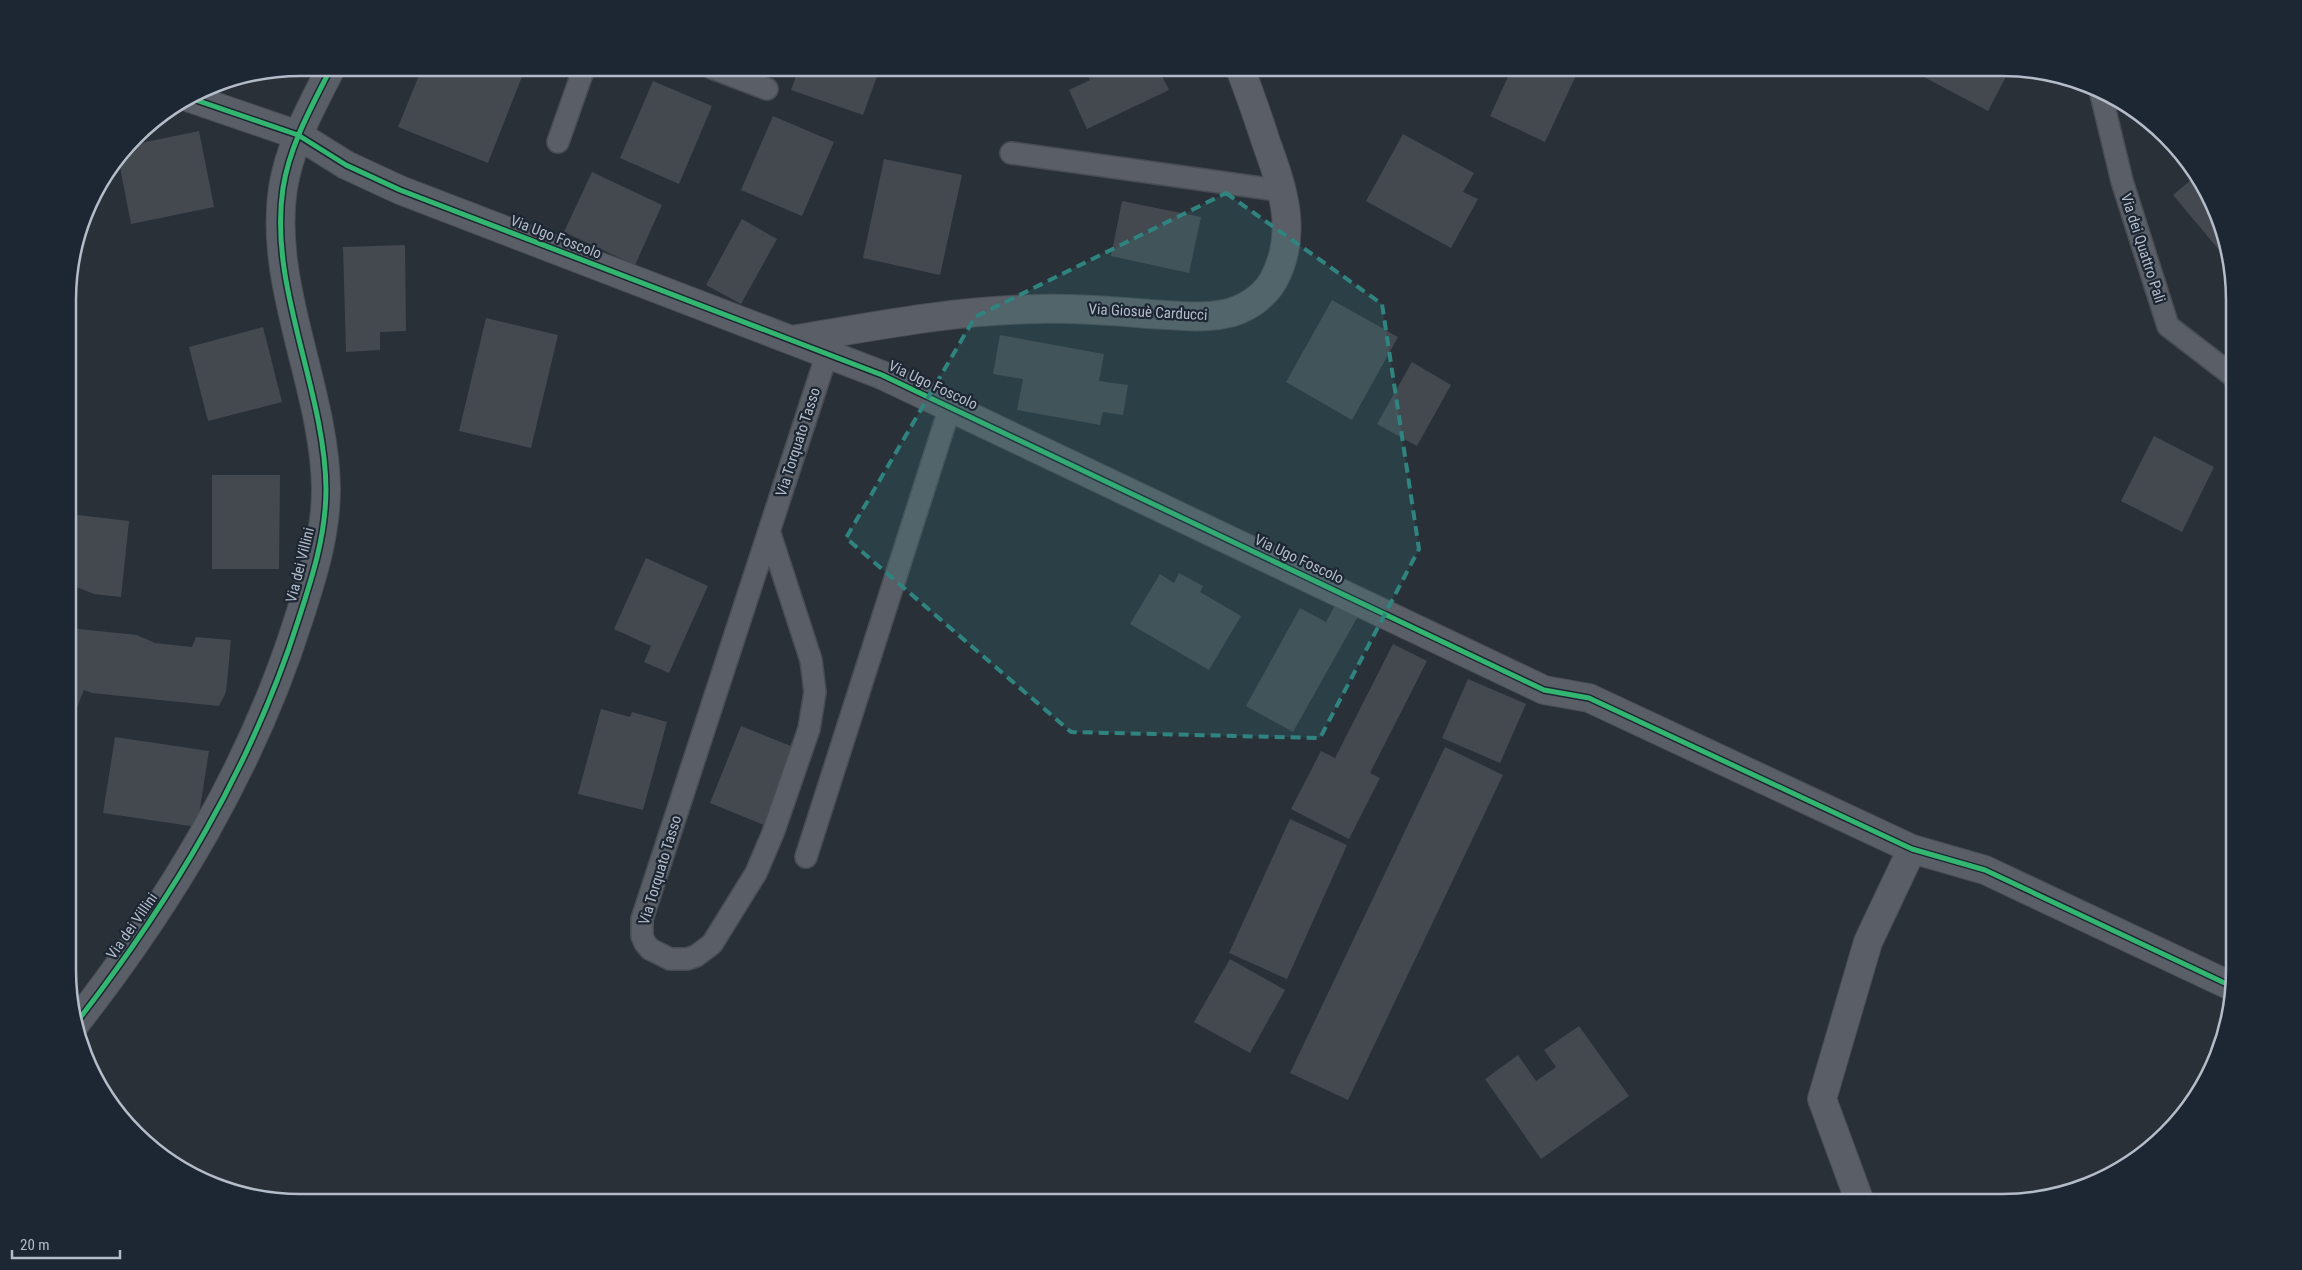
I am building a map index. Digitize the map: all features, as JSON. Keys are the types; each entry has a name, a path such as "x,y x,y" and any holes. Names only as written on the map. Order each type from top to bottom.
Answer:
{"street":[{"name":"Via dei Villini","path":"81,1016 161,906 225,796 255,735 283,669 316,564 325,502 322,442 313,391 292,311 281,236 283,187 298,135 327,76"},
{"name":"Via Giosuè Carducci","path":"791,340 921,319 1021,309 1094,310 1186,316 1227,314 1248,305 1265,292 1273,280 1286,242 1286,214 1283,191 1243,76"},
{"name":"Via Ugo Foscolo","path":"198,101 298,135 346,165 400,190 882,375 1544,690 1589,698 1912,849 1985,870 2225,983"},
{"path":"1857,1194 1822,1099 1868,942 1912,849"}],"lane":[{"path":"558,142 581,76"},
{"path":"733,76 767,89"},
{"name":"Via dei Quattro Pali","path":"2102,100 2122,181 2168,326 2226,371"},
{"path":"1011,153 1283,191"},
{"name":"Via Torquato Tasso","path":"769,531 811,660 815,692 812,717 773,834 743,897 706,950 687,959 670,959 650,949 644,943 642,919 769,531 827,354"},
{"path":"806,857 950,407"}],"highlighted area":[{"path":"1226,193 1382,304 1419,549 1320,738 1071,732 846,538 975,317"}],"building":[{"path":"419,76 522,76 488,163 398,127"},
{"path":"796,76 877,76 863,115 791,90"},
{"path":"1088,76 1162,76 1169,90 1087,129 1069,90 1090,80"},
{"path":"1508,76 1576,76 1545,142 1490,116"},
{"path":"1922,76 2006,76 1988,111"},
{"path":"653,81 712,106 679,184 620,158"},
{"path":"773,116 834,142 802,216 741,190"},
{"path":"199,131 214,207 131,224 120,167 141,143"},
{"path":"1403,134 1474,173 1463,192 1478,199 1451,248 1366,201"},
{"path":"884,159 962,175 940,275 863,258"},
{"path":"592,172 662,205 635,265 564,232"},
{"path":"2191,180 2209,214 2220,251 2173,195"},
{"path":"1122,201 1201,217 1189,273 1111,256"},
{"path":"742,219 777,239 741,304 706,285"},
{"path":"405,245 406,331 380,332 380,350 346,352 343,247"},
{"path":"1332,300 1398,337 1352,420 1286,382"},
{"path":"486,318 558,335 531,448 459,431"},
{"path":"263,327 282,402 208,421 189,347"},
{"path":"1000,335 1104,354 1099,381 1128,385 1123,415 1103,412 1100,425 1017,410 1023,379 993,374"},
{"path":"1412,362 1451,385 1417,446 1377,424"},
{"path":"2154,436 2214,467 2182,532 2121,501"},
{"path":"212,475 280,475 279,569 212,569"},
{"path":"76,515 129,521 121,597 94,594 76,587"},
{"path":"646,558 708,586 669,673 644,662 651,646 614,629"},
{"path":"1179,573 1203,586 1200,592 1241,616 1209,670 1130,624 1160,574 1174,583"},
{"path":"1340,596 1362,609 1293,732 1246,706 1300,608 1326,622"},
{"path":"76,629 137,635 155,643 192,647 196,637 231,640 226,692 219,706 92,693 84,690 77,707"},
{"path":"1393,644 1427,661 1370,773 1380,778 1349,839 1291,809 1321,751 1335,758"},
{"path":"1468,679 1526,704 1500,763 1442,738"},
{"path":"601,709 630,717 632,712 667,722 643,810 578,794"},
{"path":"741,726 801,750 769,827 710,803"},
{"path":"115,737 209,751 197,827 103,813"},
{"path":"1445,747 1503,775 1348,1100 1290,1073"},
{"path":"1290,819 1347,845 1287,979 1229,953"},
{"path":"1230,959 1285,990 1250,1053 1194,1022"},
{"path":"1579,1026 1629,1096 1541,1159 1485,1079 1518,1055 1536,1081 1556,1067 1544,1050"}],"cycle path":[{"path":"81,1016 144,930 176,881 232,781 257,729 279,676 313,572 324,523 326,489 323,451 317,414 290,300 283,262 280,225 283,188 291,156 302,126 327,76"},
{"path":"198,101 298,135 346,165 400,190 882,375 1544,690 1589,698 1912,849 1985,870 2225,983"}]}
